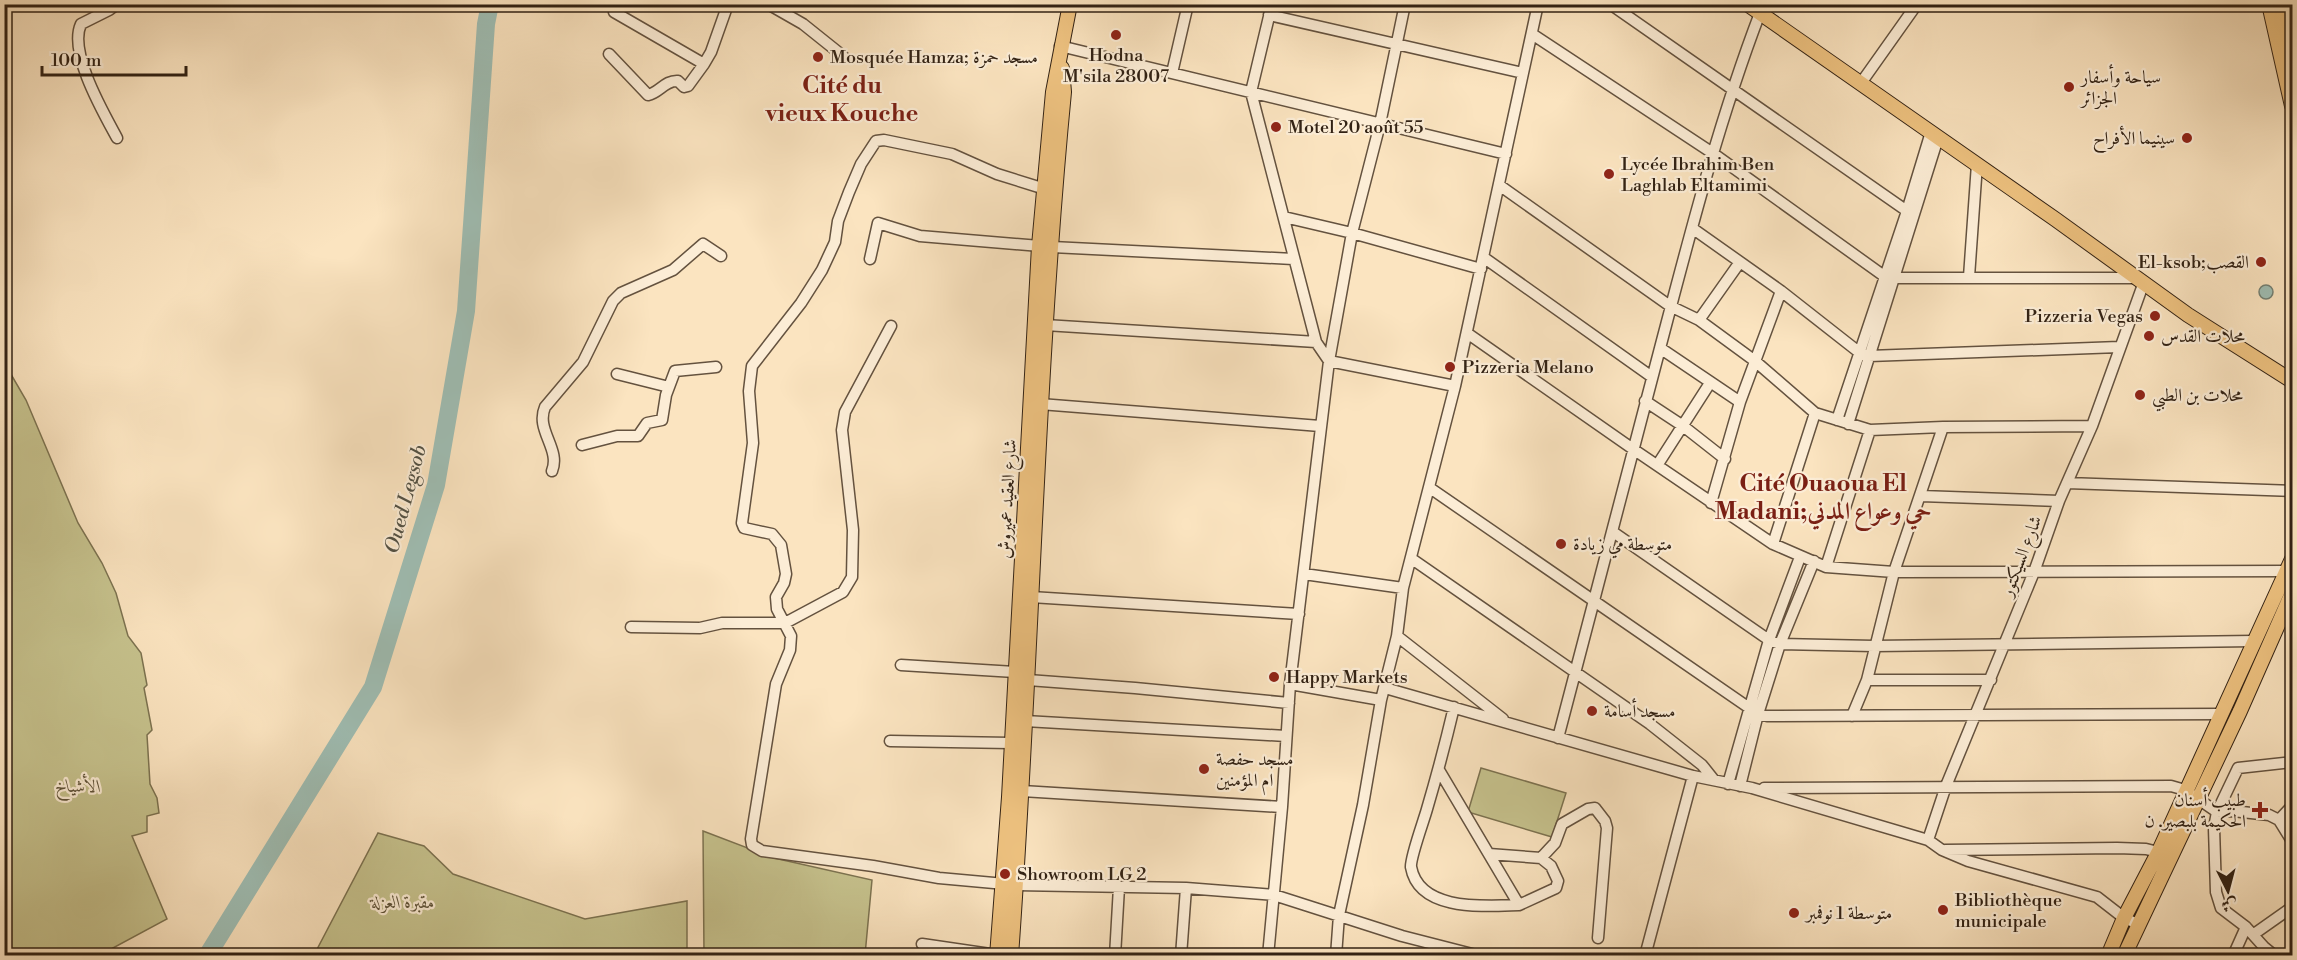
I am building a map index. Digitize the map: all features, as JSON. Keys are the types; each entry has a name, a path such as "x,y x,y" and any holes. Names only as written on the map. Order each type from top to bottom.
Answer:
{"main road":[{"name":"شارع العقيد عميروش","path":"1002,955 1022,791 1045,325 1045,189 1049,124 1060,46 1070,4"},
{"path":"1747,4 1861,82 2188,315 2292,381"},
{"path":"2269,4 2292,106"},
{"path":"2283,4 2292,48"},
{"name":"شارع العقيد عميروش","path":"1010,884 1011,743 1015,672 1045,246 1064,92 1060,46"},
{"path":"2124,956 2166,854 2185,790 2290,565"},
{"path":"2108,956 2124,918 2166,854 2198,799 2292,593"}],"street":[{"path":"117,4 110,10 81,24 78,36 81,59 99,104 117,138"},
{"path":"609,54 648,95 654,94 672,81 678,81 684,87 688,86 711,52 728,4"},
{"path":"768,4 803,24 843,56"},
{"path":"1172,73 1188,4"},
{"path":"1268,956 1282,807 1290,684 1329,361 1352,233 1380,124 1405,4"},
{"path":"1336,956 1339,915 1363,805 1381,700 1397,636 1404,588 1455,386 1538,4"},
{"path":"1610,4 1911,212"},
{"path":"1861,82 1917,4"},
{"path":"1455,386 1329,361 1316,342 1251,92 1270,10 1396,44 1524,73"},
{"path":"614,12 704,64"},
{"path":"1558,738 1670,306 1732,88 1760,13"},
{"path":"1532,34 1714,153 1889,277 2141,280"},
{"path":"1060,46 1506,154"},
{"path":"1843,422 1934,135"},
{"path":"1045,189 997,174 939,150 878,140 849,192 838,221 835,242 822,270 801,303 752,366 749,391 753,443 742,523 744,528 772,534 781,545 786,574 776,597 777,609 791,636 790,650 776,684 751,839 752,845 762,851 873,866 939,878 1010,884 1186,888 1274,895 1402,936 1480,956"},
{"path":"1970,277 1977,164"},
{"path":"1499,185 1670,306 1699,320 1755,362 1815,412 1870,430 2092,426"},
{"path":"1284,218 1352,233 1481,269"},
{"path":"870,259 878,223 920,236 1045,246 1293,259"},
{"path":"1692,228 1781,291 1864,355 2119,347"},
{"path":"552,471 555,460 544,432 542,413 583,362 613,301 626,289 673,270 703,244 721,256"},
{"path":"1483,257 1652,377"},
{"path":"1699,320 1740,262"},
{"name":"شارع السيكتور","path":"1928,840 1947,786 2034,572 2067,483 2092,426 2141,280"},
{"path":"1711,503 1740,402 1781,291"},
{"path":"1045,325 1316,342"},
{"path":"631,627 700,628 723,623 784,623 843,592 852,577 853,512 842,430 845,412 891,326"},
{"path":"1467,333 1633,450 1658,464 1773,544 1826,567 1894,572 2034,572 2290,565"},
{"path":"1660,348 1740,402"},
{"path":"582,445 617,436 640,435 647,423 661,422 675,371 716,367"},
{"path":"617,374 669,387"},
{"path":"1658,464 1710,383"},
{"path":"1645,401 1683,426 1725,459"},
{"path":"1040,404 1320,426"},
{"path":"1773,544 1815,412"},
{"path":"1852,716 1867,680 1894,572 1943,427"},
{"path":"1826,567 1870,430"},
{"path":"2067,483 2292,491"},
{"path":"1430,488 1754,710 1767,716 2222,714"},
{"path":"1921,496 2060,501"},
{"path":"1613,532 1774,642 1874,646 2254,641"},
{"path":"1728,784 1754,710 1800,557"},
{"path":"1412,559 1650,724 1702,765 1714,780"},
{"path":"1774,642 1814,561"},
{"path":"1304,574 1404,588"},
{"path":"1031,597 1299,614"},
{"path":"1397,636 1508,723"},
{"path":"901,665 1015,672"},
{"path":"1028,680 1289,703"},
{"path":"1867,680 1991,680"},
{"path":"1290,684 1381,700"},
{"path":"1385,688 1693,776 1746,787 1928,840 1942,850 1982,865 2097,897 2124,918 2139,924"},
{"path":"1454,707 1439,770 1410,865 1418,884 1440,900 1476,906 1519,904 1556,888 1558,885 1551,866 1542,858 1489,854"},
{"path":"1746,787 1754,710"},
{"path":"1025,721 1286,736"},
{"path":"890,741 1011,743"},
{"path":"2275,956 2250,931 2221,908 2216,892 2213,835 2217,812 2238,768 2292,762"},
{"path":"1439,770 1519,904"},
{"path":"1644,956 1693,776"},
{"path":"1746,787 2171,786 2185,790 2217,812 2262,814 2278,820 2292,842"},
{"path":"1022,791 1282,807"},
{"path":"2278,820 2292,806"},
{"path":"1542,858 1555,843 1563,824 1588,809 1595,808 1605,821 1607,840 1598,938"},
{"path":"1942,850 2117,848 2166,854"},
{"path":"1115,956 1119,887"},
{"path":"1181,956 1186,888"},
{"path":"2233,956 2250,931 2292,910"},
{"path":"922,945 1002,955"}],"green space":[{"name":"الأشياخ","path":"5,364 26,400 78,523 102,563 116,593 128,636 141,653 147,685 144,688 152,730 147,735 150,784 157,798 159,813 147,816 147,832 132,836 167,919 100,955 5,955"},
{"path":"1481,768 1566,793 1552,837 1468,812"},
{"path":"703,831 774,858 872,880 865,955 704,955"},
{"name":"مقبرة العزلة","path":"378,833 424,846 453,874 585,919 687,901 687,955 314,955"}],"water":[{"path":"2266,285 2271,287 2273,292 2271,297 2266,299 2261,297 2259,292 2261,287"}],"waterway":[{"name":"Oued Legsob","path":"207,956 373,687 436,485 466,311 486,24 490,4"}],"place":[{"name":"Hodna M'sila 28007","path":"1116,35"},
{"name":"Mosquée Hamza; مسجد حمزة","path":"818,57"},
{"name":"سياحة وأسفار الجزائر","path":"2069,87"},
{"name":"Motel 20 août 55","path":"1276,127"},
{"name":"سينيما الأفراح","path":"2187,138"},
{"name":"Lycée Ibrahim Ben Laghlab Eltamimi","path":"1609,174"},
{"name":"El-ksob;القصب","path":"2261,262"},
{"name":"Pizzeria Vegas","path":"2155,316"},
{"name":"محلات القدس","path":"2149,336"},
{"name":"Pizzeria Melano","path":"1450,367"},
{"name":"محلات بن الطبي","path":"2140,395"},
{"name":"متوسطة مي زيادة","path":"1561,544"},
{"name":"Happy Markets","path":"1274,677"},
{"name":"مسجد أسامة","path":"1592,711"},
{"name":"مسجد حفصة ام المؤمنين","path":"1204,769"},
{"name":"طبيب أسنان الحكيمة بلبصير. ن","path":"2260,810"},
{"name":"Showroom LG 2","path":"1005,874"},
{"name":"Bibliothèque municipale","path":"1943,910"},
{"name":"متوسطة 1 نوفمبر","path":"1794,913"}],"district":[{"name":"Cité du vieux Kouche","path":"842,99"},
{"name":"Cité Ouaoua El Madani;حي وعواع المدني","path":"1823,497"}]}
